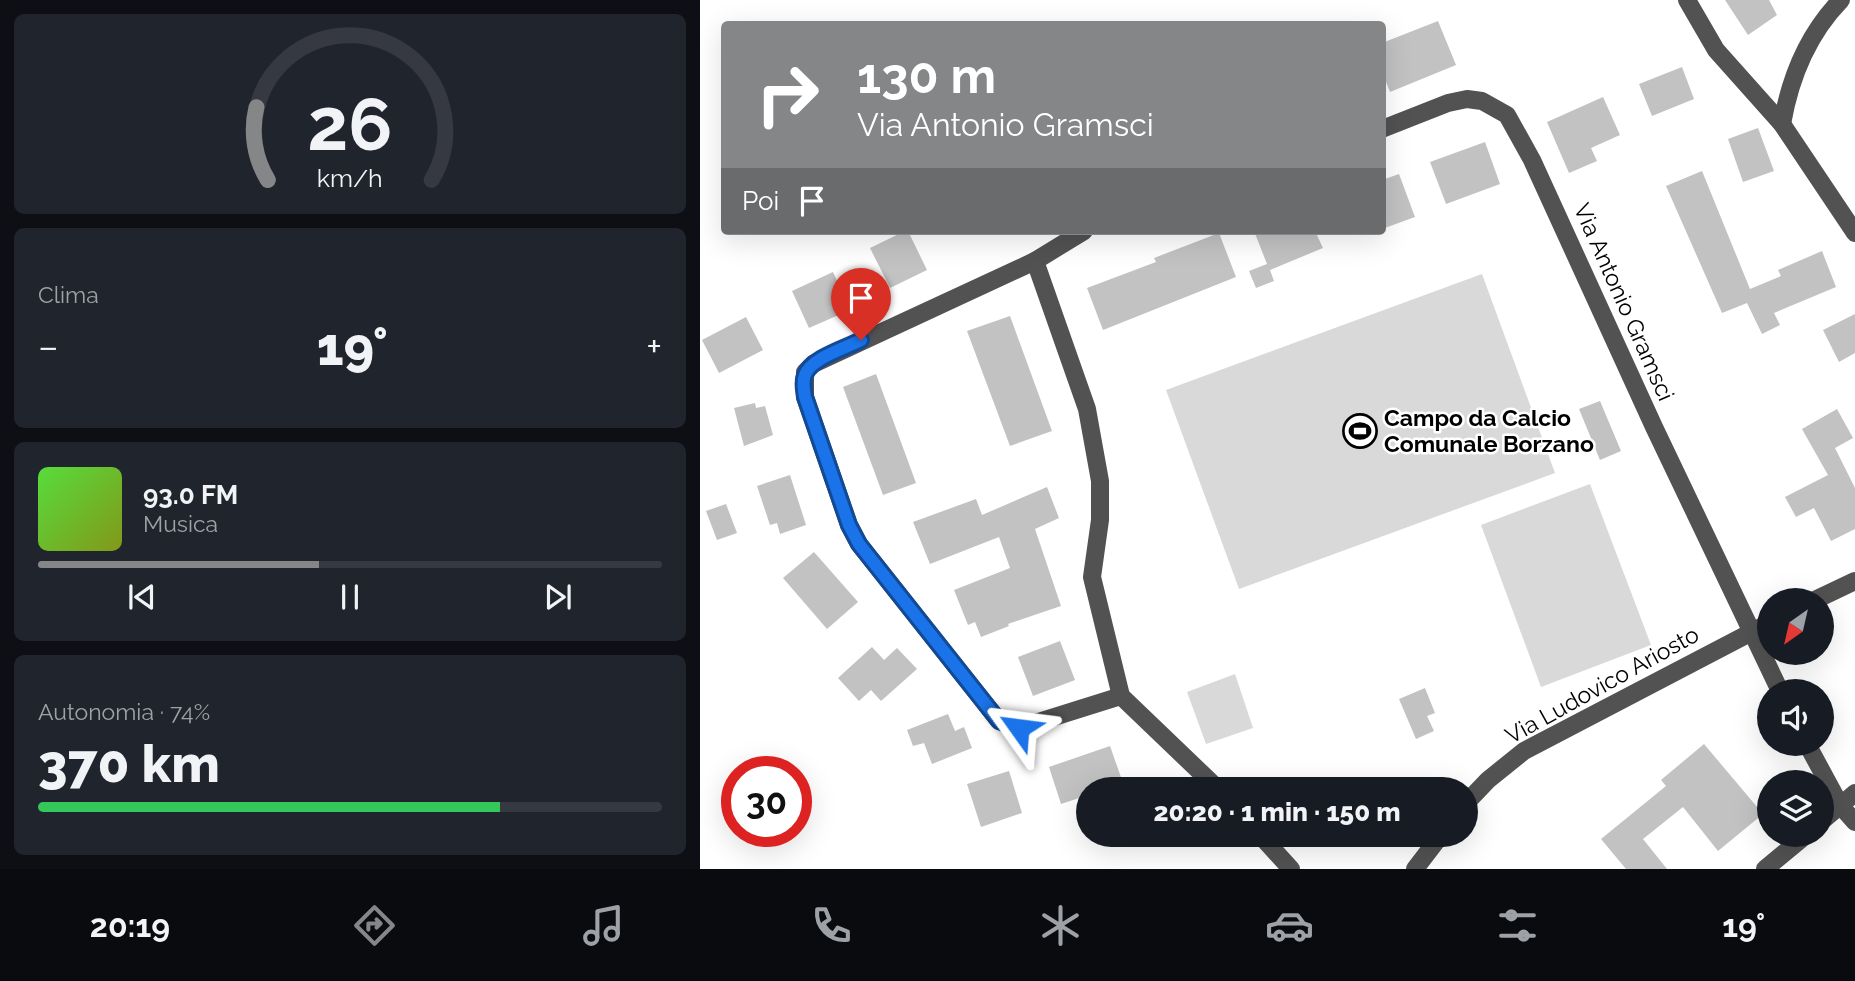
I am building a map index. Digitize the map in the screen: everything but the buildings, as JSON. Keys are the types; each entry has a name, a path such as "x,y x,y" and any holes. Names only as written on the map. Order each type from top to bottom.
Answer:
{"street":[{"path":"1687,0 1716,50 1782,124 1855,233"},
{"path":"1782,124 1793,82 1808,42 1841,0"},
{"name":"Via Antonio Gramsci","path":"1386,127 1448,103 1467,99 1482,101 1507,115 1532,160 1654,427 1757,619"},
{"path":"1077,235 1035,261 813,364 805,372 803,382 805,397 849,525 859,544 999,721 1019,728 1121,696"},
{"path":"1035,261 1087,409 1100,481 1100,520 1092,577 1121,696 1205,777"},
{"path":"1834,591 1855,581"},
{"name":"Via Ludovico Ariosto","path":"1478,790 1524,751 1757,628"},
{"path":"1813,756 1840,805 1855,822"},
{"path":"1834,810 1855,793"},
{"path":"1271,847 1291,869"},
{"path":"1415,869 1432,847"},
{"path":"1765,869 1792,847"}],"shaded area":[{"name":"Campo da Calcio Comunale Borzano","path":"1482,274 1555,473 1239,589 1166,390"},
{"path":"1590,484 1651,645 1541,687 1481,525"},
{"path":"1235,674 1253,728 1206,744 1187,692"}],"place":[{"name":"Campo da Calcio Comunale Borzano","path":"1360,431"}],"route":[{"path":"861,340 813,364 805,372 803,382 805,397 849,525 871,561 999,721 1019,728"}]}
